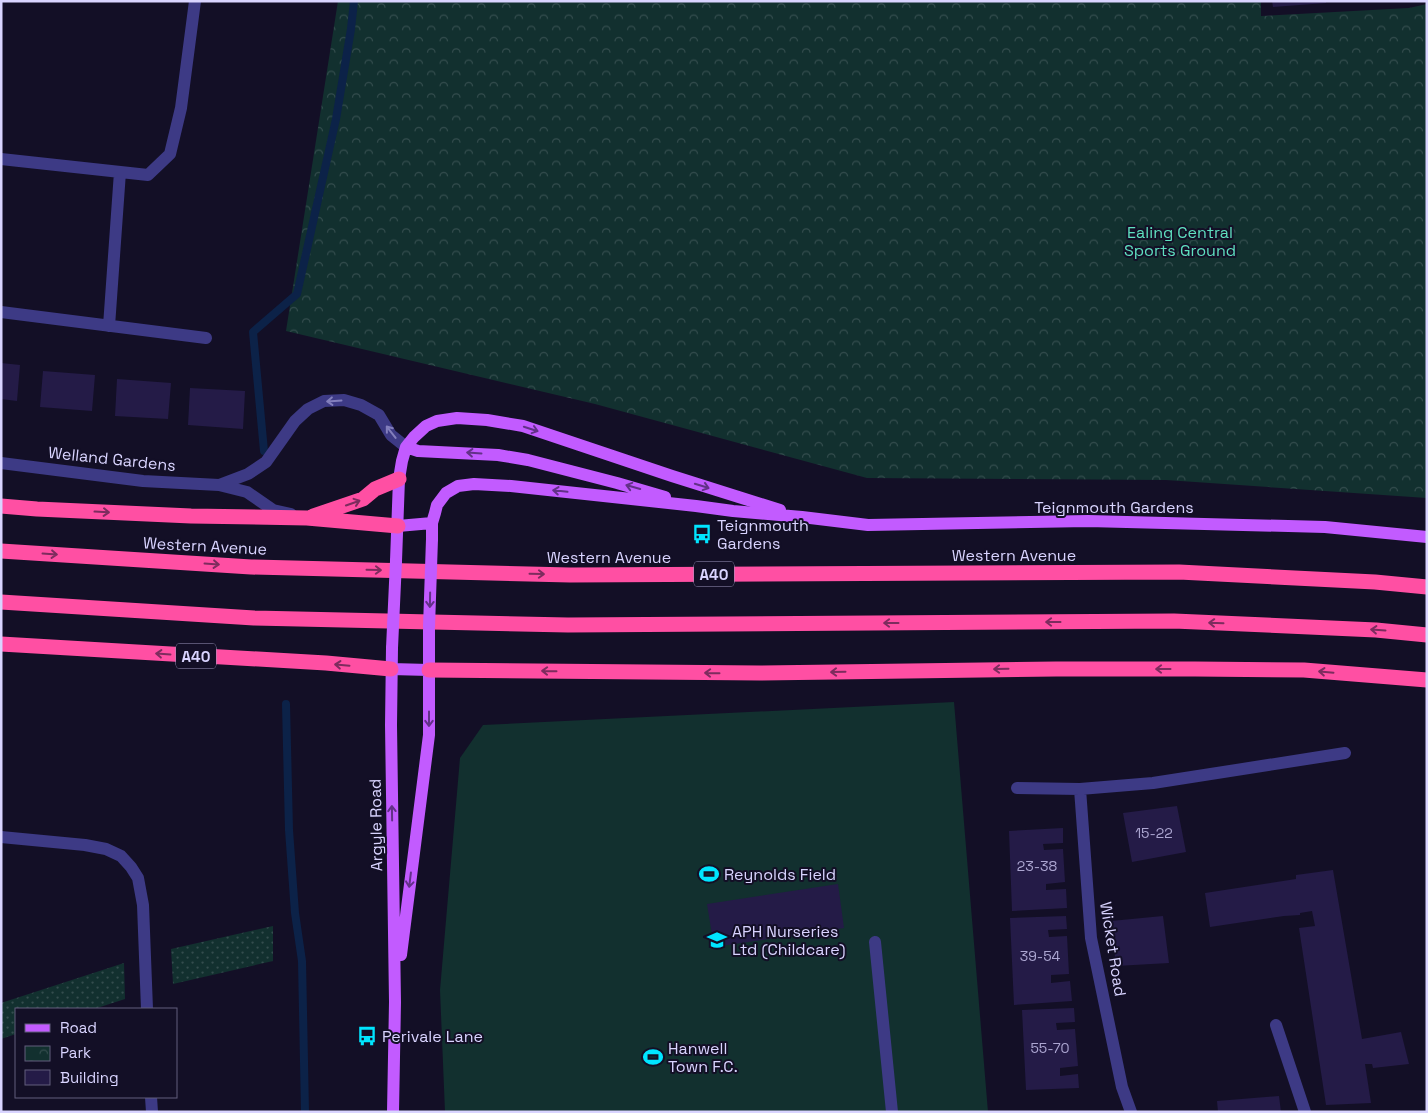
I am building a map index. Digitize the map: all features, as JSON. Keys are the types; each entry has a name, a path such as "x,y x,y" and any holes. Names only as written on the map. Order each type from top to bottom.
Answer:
{"highway":[{"path":"307,518 362,499 375,489 399,480"},
{"path":"1,506 191,516 307,518 398,532"},
{"name":"Western Avenue","path":"1,551 290,568 570,575 1179,572 1375,582 1427,587"},
{"path":"1,602 254,618 548,624 1174,621 1376,630 1427,635"},
{"name":"A40","path":"1,644 391,669"},
{"path":"429,670 760,673 1056,669 1304,670 1427,680"}],"main road":[{"path":"696,506 618,483 528,460 490,454 418,452 406,447 426,426 437,421 458,418 487,420 522,426 802,517"},
{"name":"Argyle Road","path":"393,1112 395,1002 391,669 399,480 406,447"},
{"path":"398,532 432,523 437,505 446,493 458,486 474,484 511,486 802,517"},
{"name":"Teignmouth Gardens","path":"802,517 868,525 1088,521 1325,526 1427,537"},
{"name":"Argyle Road","path":"395,1002 429,735 432,523"},
{"path":"391,669 429,670"}],"street":[{"path":"1,159 148,175 170,154 181,108 195,1"},
{"path":"109,326 120,172"},
{"path":"1,312 206,338"},
{"name":"Welland Gardens","path":"219,484 248,474 266,462 295,420 308,410 324,402 344,400 362,405 379,415 391,435 406,447"},
{"name":"Welland Gardens","path":"1,463 143,481 219,484 247,492 274,510 307,518"},
{"path":"1017,788 1080,789 1153,784 1345,753"},
{"name":"Wicket Road","path":"1080,789 1091,938 1122,1087 1131,1112"},
{"path":"1,837 85,845 106,849 121,856 131,867 138,878 143,905 147,1008"},
{"path":"874,942 892,1112"},
{"path":"1276,1025 1305,1112"},
{"path":"151,1098 152,1112"}],"green space":[{"name":"Ealing Central Sports Ground","path":"338,1 1261,1 1261,16 1409,8 1427,4 1427,498 1166,480 867,478 595,404 286,331"},
{"name":"Reynolds Field","path":"954,702 988,1112 445,1112 440,990 460,758 483,725"},
{"path":"273,926 273,961 173,984 171,949"},
{"path":"124,963 125,999 97,1008 15,1008 15,1034 1,1039 1,1003"}],"building":[{"path":"1272,1 1326,1 1326,3 1273,7"},
{"path":"1,363 20,365 17,401 1,399"},
{"path":"43,371 95,375 92,411 40,407"},
{"path":"117,379 171,383 168,419 115,416"},
{"path":"190,388 245,391 243,429 188,425"},
{"path":"1177,806 1186,852 1132,862 1123,813"},
{"path":"1063,828 1063,843 1043,844 1044,850 1063,849 1065,882 1046,884 1046,890 1066,889 1067,908 1012,911 1009,831"},
{"path":"1333,870 1362,1039 1401,1032 1409,1064 1373,1068 1372,1064 1365,1064 1371,1103 1326,1105 1299,928 1315,926 1312,911 1300,913 1300,915 1210,927 1205,893 1296,879 1296,875"},
{"path":"838,884 844,928 714,947 707,904"},
{"path":"1066,916 1067,929 1048,930 1049,937 1067,936 1069,974 1051,975 1051,983 1070,981 1072,1001 1014,1005 1010,918"},
{"path":"1163,916 1169,963 1116,966 1111,921"},
{"path":"1074,1008 1075,1022 1056,1023 1057,1030 1075,1029 1078,1066 1060,1068 1060,1076 1078,1074 1079,1088 1026,1090 1022,1010"},
{"path":"1279,1096 1281,1112 1218,1112 1217,1101"}],"waterway":[{"path":"264,451 253,332 297,294 336,119 354,1"},
{"path":"286,704 289,830 295,913 302,961 305,1112"}],"place":[{"name":"Teignmouth Gardens","path":"702,534"},
{"name":"Reynolds Field","path":"709,874"},
{"name":"APH Nurseries Ltd (Childcare)","path":"717,940"},
{"name":"Perivale Lane","path":"367,1036"},
{"name":"Hanwell Town F.C.","path":"653,1057"}]}
